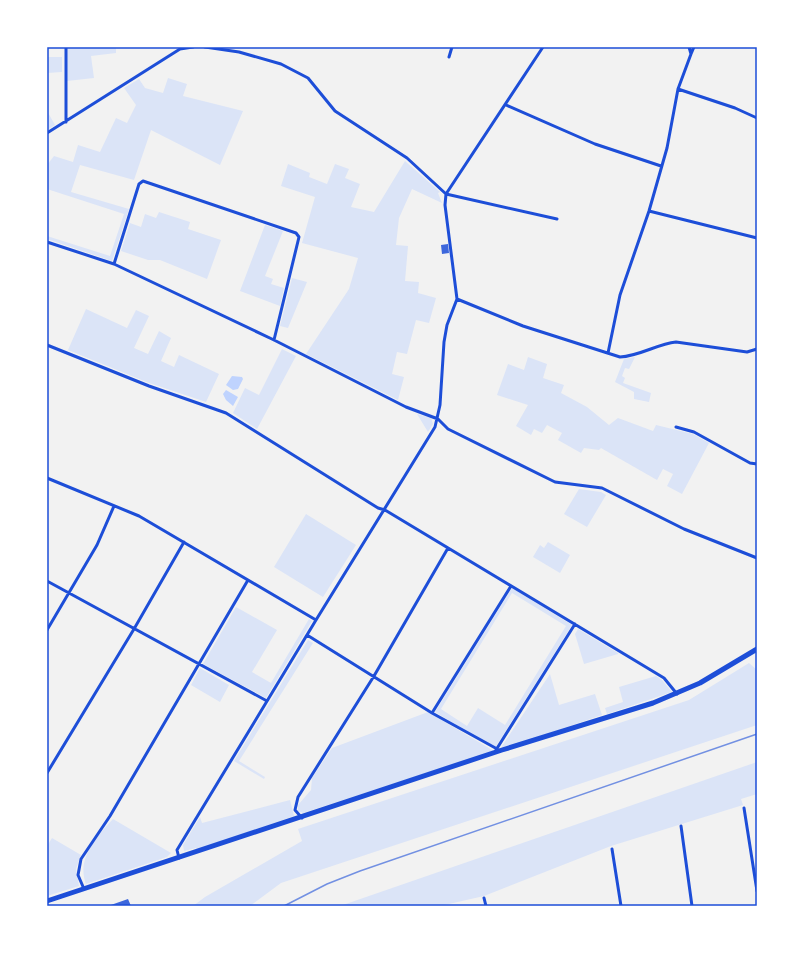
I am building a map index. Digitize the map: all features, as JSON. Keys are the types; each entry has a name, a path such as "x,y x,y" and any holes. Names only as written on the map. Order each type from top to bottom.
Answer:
{"main road":[{"path":"47,901 302,818 502,750 653,703 677,694 721,671 757,649"}],"street":[{"path":"66,47 66,122"},
{"path":"47,134 180,49 193,47"},
{"path":"204,47 239,52 281,64 308,78 335,111 407,158 446,194 557,219"},
{"path":"449,57 452,47"},
{"path":"179,858 177,850 435,427 438,419 444,342 447,325 457,299 445,205 446,194 543,47"},
{"path":"689,47 691,54"},
{"path":"608,353 620,295 649,211 667,148 678,89 694,47"},
{"path":"678,89 735,108 757,118"},
{"path":"506,105 595,144 661,166"},
{"path":"114,264 139,184 143,181 296,233 299,238 274,340"},
{"path":"649,211 757,238"},
{"path":"47,242 114,264 274,340 406,407 438,419 448,429 555,482 602,488 684,529 757,558"},
{"path":"457,299 523,326 620,357 628,356 667,343 676,342 748,352 757,349"},
{"path":"47,345 149,386 218,409 378,508 385,510 664,678 677,694"},
{"path":"676,427 694,432 750,463 757,464"},
{"path":"47,478 139,516 316,620"},
{"path":"47,630 97,545 114,506"},
{"path":"47,773 134,629 184,542"},
{"path":"302,818 295,810 298,797 374,676 448,548"},
{"path":"84,889 78,875 81,859 110,816 248,580"},
{"path":"47,581 267,701"},
{"path":"432,713 511,586"},
{"path":"496,750 575,624"},
{"path":"307,635 432,713 496,750 502,750"},
{"path":"744,808 757,892"},
{"path":"681,826 692,906"},
{"path":"612,849 621,906"},
{"path":"484,898 486,906"}],"shaded area":[{"path":"67,47 116,47 116,53 91,56 94,78 67,81"},
{"path":"47,57 62,57 62,72 47,73"},
{"path":"168,78 187,84 183,96 243,111 220,165 151,130 134,180 80,165 71,192 129,209 112,261 47,239 47,236 110,256 124,214 47,189 47,165 54,156 73,162 78,145 100,152 116,118 127,123 136,105 124,88 139,79 145,88 163,93"},
{"path":"47,111 55,125 47,130"},
{"path":"405,161 440,192 438,193 442,203 412,189 399,218 396,245 408,246 405,281 419,282 418,293 436,298 429,323 416,320 407,354 397,352 392,374 404,377 398,400 306,354 349,289 358,258 302,243 315,197 281,186 288,164 310,173 309,177 327,184 335,164 349,169 345,178 360,184 351,207 374,212"},
{"path":"159,212 190,222 188,229 221,240 207,279 160,260 148,260 121,251 130,223 141,227 145,214 156,218"},
{"path":"265,225 283,231 265,276 273,279 271,284 284,288 280,306 240,291"},
{"path":"292,278 307,282 288,328 280,326"},
{"path":"86,309 127,328 136,310 149,316 134,348 148,354 159,331 171,338 161,361 174,367 179,355 219,374 206,402 149,383 68,350"},
{"path":"282,349 296,356 257,429 233,413 245,388 259,395"},
{"path":"528,357 547,364 543,378 564,385 561,393 587,407 609,425 618,418 653,431 656,425 693,434 709,443 682,494 667,486 673,474 663,469 657,480 601,448 599,450 584,448 581,453 558,440 562,433 547,425 542,433 534,429 531,435 516,426 528,405 497,395 508,364 524,370"},
{"path":"635,357 629,369 625,368 622,376 625,378 623,383 651,393 649,402 634,399 634,392 615,382 624,359"},
{"path":"417,414 431,418 433,424 428,432"},
{"path":"579,489 601,492 606,495 587,527 564,514"},
{"path":"306,514 356,545 323,597 274,567"},
{"path":"548,542 570,555 560,573 533,557 540,545 544,548"},
{"path":"512,588 572,625 495,748 435,712","holes":["512,593 566,626 505,725 478,708 467,726 441,709"]},
{"path":"236,607 277,630 252,672 271,683 309,619 312,621 266,698 203,664"},
{"path":"578,629 618,654 584,664 575,634"},
{"path":"308,640 313,643 239,761 265,777 264,779 234,761"},
{"path":"749,663 757,670 757,725 281,883 250,906 193,906 205,897 302,841 298,829 689,700"},
{"path":"200,668 229,685 220,702 191,685"},
{"path":"550,674 559,705 595,694 602,715 503,749 502,746"},
{"path":"656,676 662,680 672,692 607,714 605,708 623,702 619,687"},
{"path":"428,712 494,751 303,813 298,811 298,805 311,790 312,778 332,748"},
{"path":"757,762 757,794 741,799 743,805 611,846 484,896 440,906 340,906"},
{"path":"290,800 294,816 197,850 196,848 184,851 183,845 200,817 202,823"},
{"path":"113,819 171,853 167,857 86,884 84,866 86,857 95,840"},
{"path":"52,838 81,855 76,869 79,886 47,896 47,846"}],"water":[{"path":"232,376 242,377 243,379 238,389 233,390 226,385"},
{"path":"226,390 238,397 233,406 226,400 223,394"}],"building":[{"path":"448,244 449,253 442,254 441,245"},
{"path":"128,899 131,906 108,906"}],"railway":[{"path":"284,906 327,884 360,871 757,734"}]}
